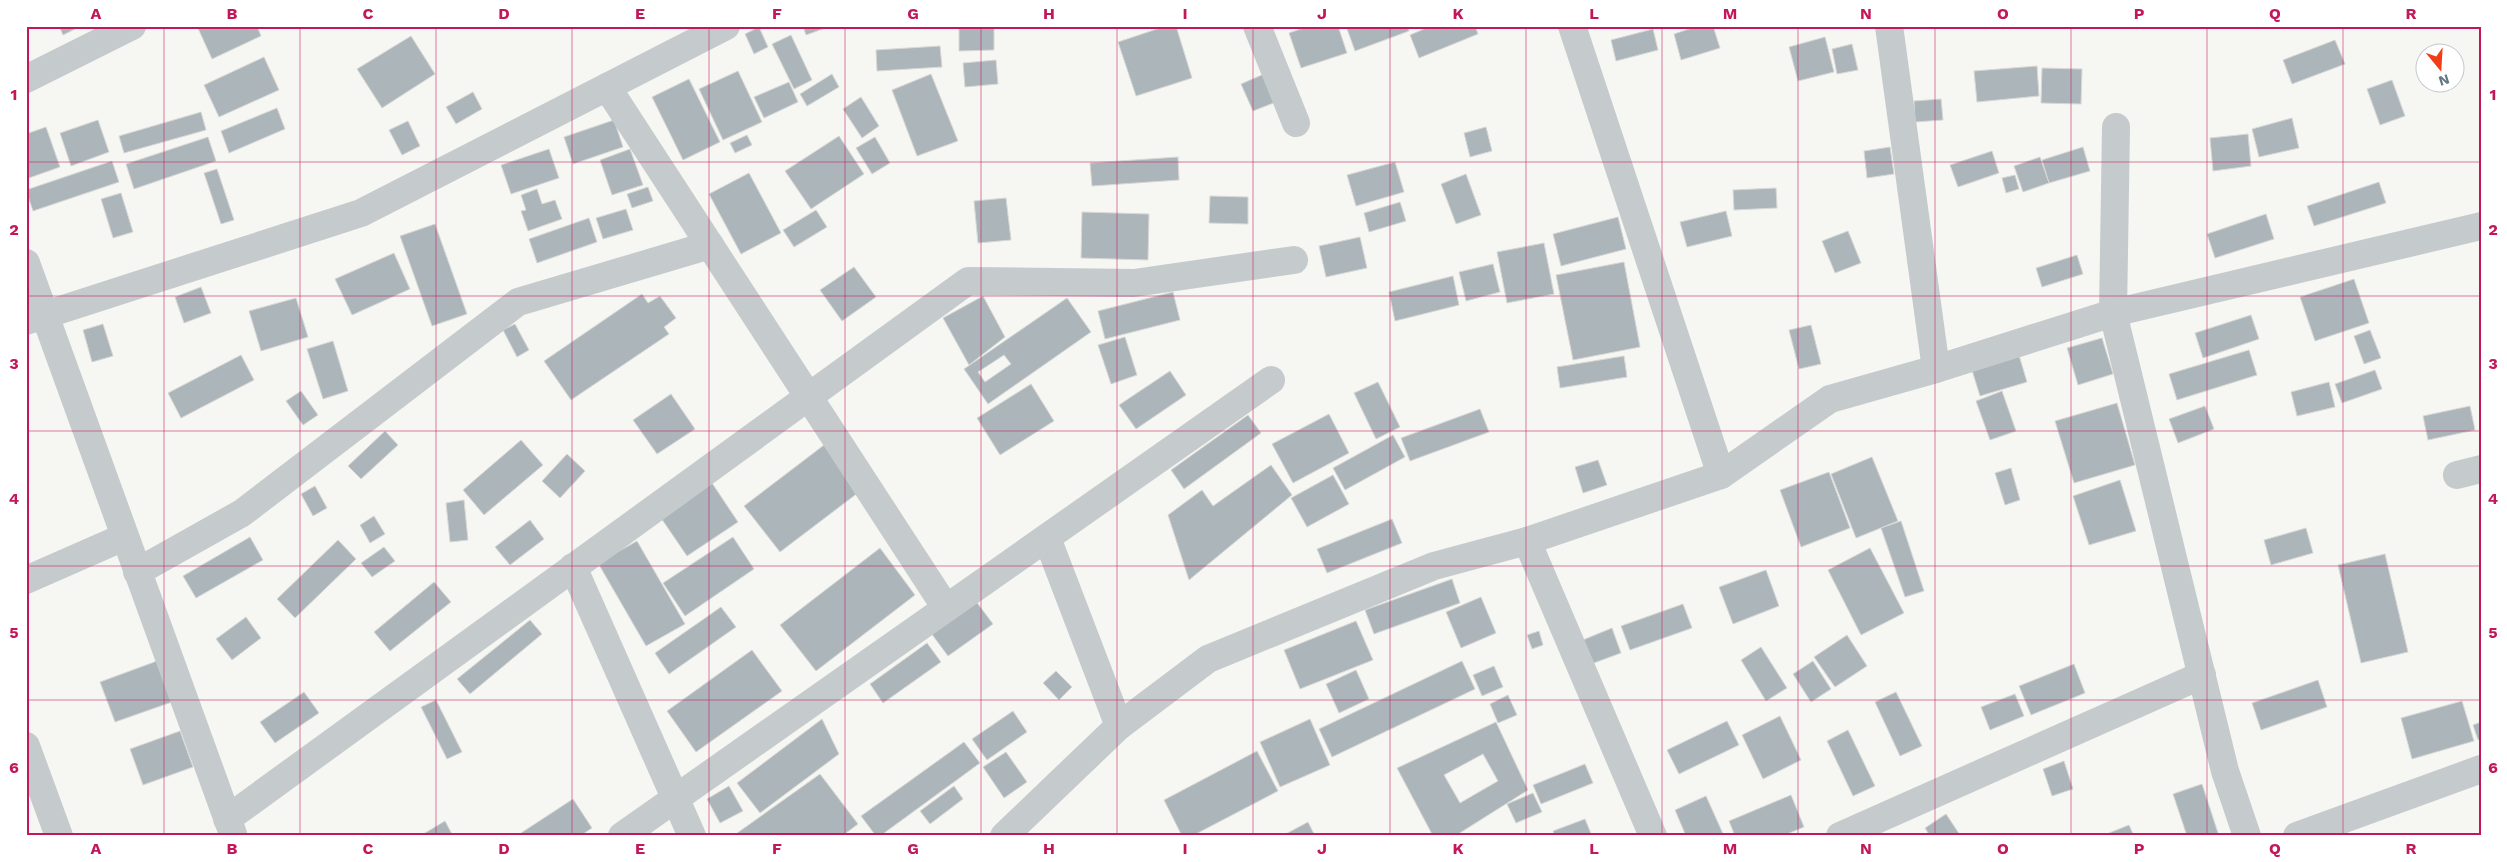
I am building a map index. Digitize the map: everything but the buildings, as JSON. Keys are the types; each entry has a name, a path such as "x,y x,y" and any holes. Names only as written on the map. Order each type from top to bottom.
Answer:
{"street":[{"path":"26,79 132,26"},
{"path":"35,318 361,213 726,26"},
{"path":"1257,26 1296,123"},
{"path":"1572,26 1721,475"},
{"path":"1889,26 1936,369"},
{"path":"607,87 946,608"},
{"path":"2116,127 2113,313 2225,772 2247,836"},
{"path":"1004,836 1119,726 1208,659 1434,566 1527,542 1721,475 1830,399 1936,369 2113,313 2481,226"},
{"path":"137,572 242,513 518,302 710,245"},
{"path":"26,263 35,318 124,537 230,827 573,566 968,281 1134,283 1294,260"},
{"path":"622,836 1272,380"},
{"path":"26,580 124,537"},
{"path":"1047,538 1119,726"},
{"path":"1527,542 1653,836"},
{"path":"573,566 692,836"},
{"path":"1840,836 2202,675"},
{"path":"26,746 59,836"},
{"path":"2297,836 2481,769"}]}
